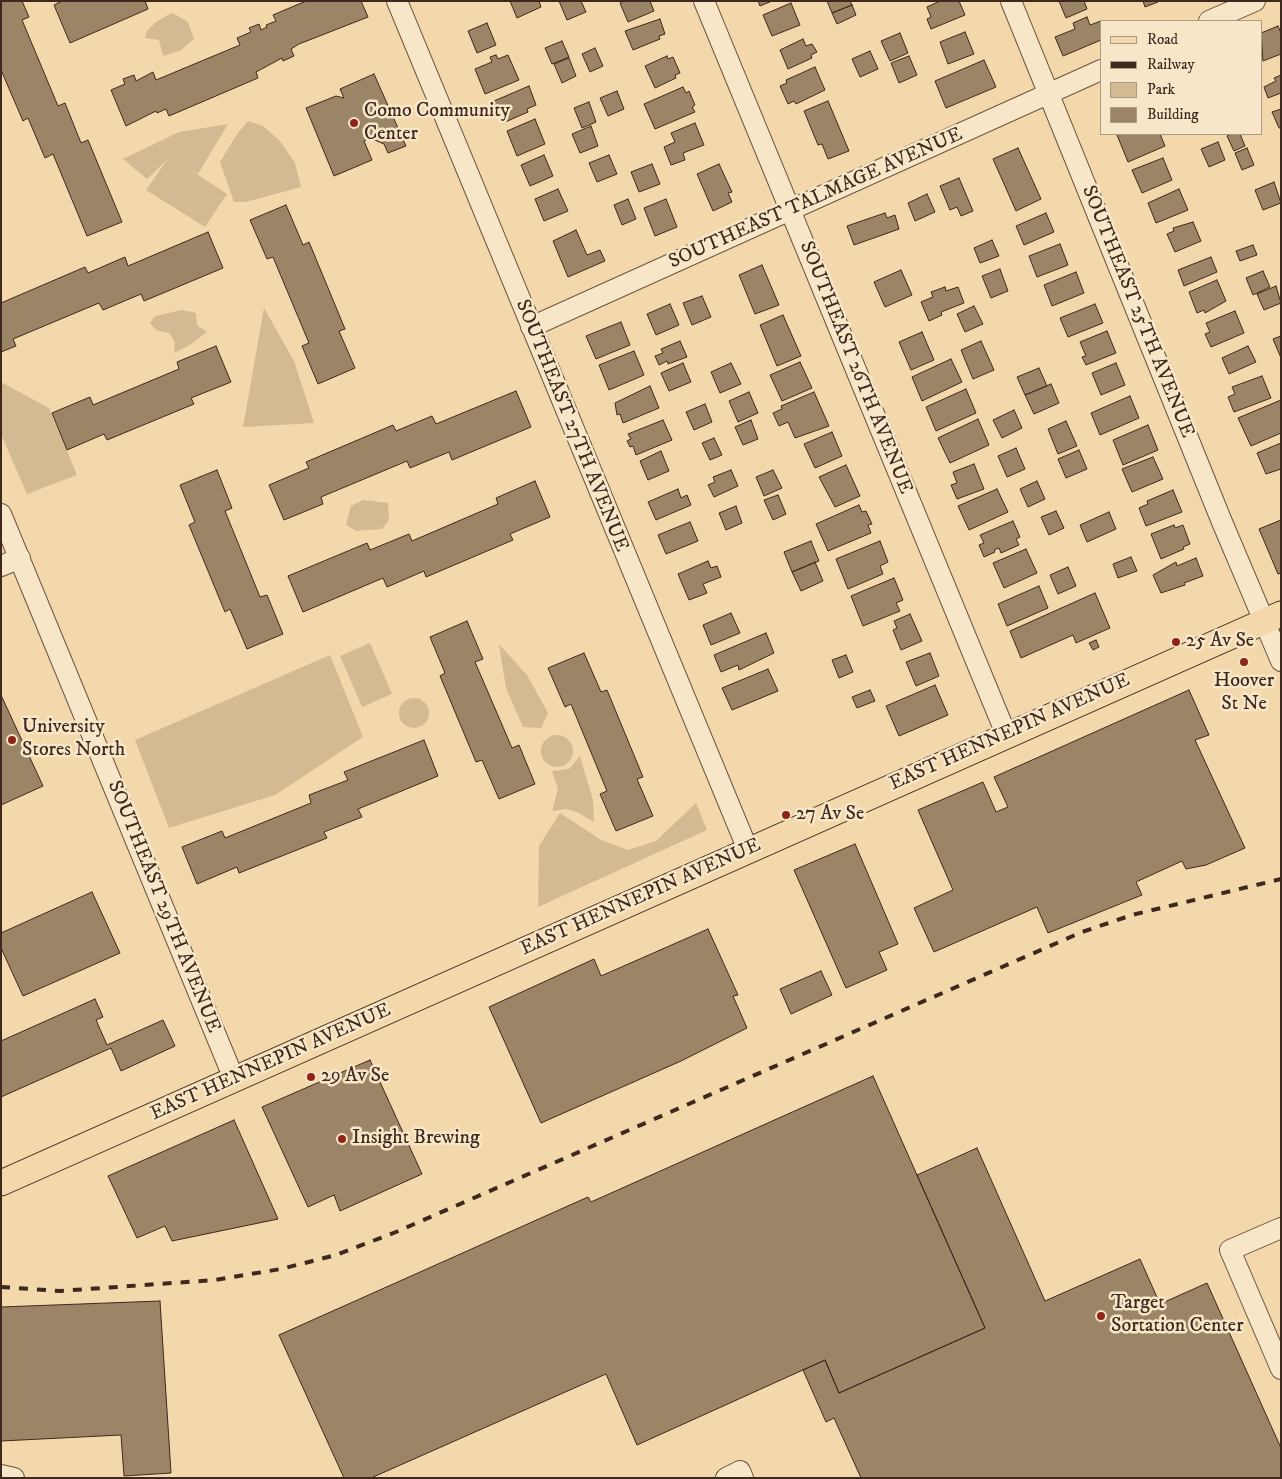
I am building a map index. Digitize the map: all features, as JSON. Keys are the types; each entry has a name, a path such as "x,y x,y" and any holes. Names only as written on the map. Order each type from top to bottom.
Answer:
{"main road":[{"name":"EAST HENNEPIN AVENUE","path":"1,1183 1006,734 1272,618"}],"street":[{"name":"SOUTHEAST 27TH AVENUE","path":"397,1 748,850"},
{"name":"SOUTHEAST 26TH AVENUE","path":"704,1 1006,734"},
{"name":"SOUTHEAST 25TH AVENUE","path":"1011,1 1272,618 1281,661"},
{"path":"1211,20 1255,1"},
{"name":"SOUTHEAST TALMAGE AVENUE","path":"531,327 1100,70"},
{"name":"SOUTHEAST 29TH AVENUE","path":"1,514 234,1079"},
{"path":"1,566 20,558"},
{"path":"1281,1228 1230,1250 1281,1369"},
{"path":"1,1475 14,1478"}],"green space":[{"path":"172,13 188,22 194,39 181,50 163,56 159,40 145,38 147,31 156,22"},
{"path":"248,121 263,126 280,141 295,163 301,187 246,202 234,202 220,162 237,134"},
{"path":"228,124 198,174 183,165 227,194 205,227 146,190 167,160 147,179 123,159 179,132"},
{"path":"264,308 294,361 314,423 243,427"},
{"path":"182,310 196,313 197,325 207,332 190,345 174,353 175,342 169,333 156,330 150,323 155,316"},
{"path":"1,382 49,408 77,475 27,494 1,434"},
{"path":"363,500 388,503 389,520 382,529 356,531 346,525 351,506"},
{"path":"370,643 392,694 362,707 340,656"},
{"path":"499,644 527,675 548,713 541,728 523,727 506,688"},
{"path":"330,655 363,737 275,795 169,828 135,740"},
{"path":"414,698 424,703 429,713 424,723 414,728 404,723 399,713 404,703"},
{"path":"557,735 568,740 573,751 568,762 557,767 546,762 541,751 546,740"},
{"path":"580,756 593,800 594,822 577,812 566,809 552,811 558,789 552,771 569,769"},
{"path":"696,803 707,830 538,907 539,846 560,813 601,840 628,850 656,841"}],"building":[{"path":"1,1 22,1 29,17 22,20 58,106 65,103 81,143 88,140 122,222 87,236 53,154 45,158 28,118 23,121 1,70"},
{"path":"62,1 145,1 148,9 70,43 54,5"},
{"path":"306,1 361,1 368,17 299,44 291,49 294,56 283,61 282,58 256,72 258,78 169,116 166,109 157,113 156,111 126,126 111,90 125,84 123,79 134,75 136,81 153,72 156,80 240,45 237,38 251,32 249,28 259,24 261,30 267,27 266,25 276,21 273,15"},
{"path":"510,1 539,1 541,7 517,18"},
{"path":"559,1 581,1 586,12 567,20"},
{"path":"624,1 650,1 654,11 628,22 620,3"},
{"path":"758,1 772,1 760,6"},
{"path":"827,1 850,1 852,5 832,13"},
{"path":"940,1 959,1 965,15 931,29 927,19 931,17 927,7"},
{"path":"1059,1 1084,1 1087,9 1066,18"},
{"path":"1143,1 1158,1 1158,2 1145,7"},
{"path":"791,3 800,25 772,36 763,15"},
{"path":"852,5 856,15 837,24 832,13"},
{"path":"1087,17 1090,25 1100,21 1100,40 1063,56 1055,37 1075,29 1073,23"},
{"path":"660,19 665,34 659,36 660,39 633,50 625,31"},
{"path":"487,23 496,45 477,53 468,31"},
{"path":"1278,26 1281,33 1281,54 1263,61 1262,33"},
{"path":"965,32 974,54 948,64 940,42"},
{"path":"900,33 908,53 890,61 881,41"},
{"path":"803,39 806,46 812,44 817,52 811,55 812,58 788,69 780,50"},
{"path":"562,41 569,57 552,64 545,48"},
{"path":"595,48 603,66 590,72 582,54"},
{"path":"870,51 878,69 860,77 852,59"},
{"path":"496,55 498,59 508,55 519,80 485,94 475,69 492,62 490,57"},
{"path":"667,56 668,59 673,57 680,73 675,75 676,78 655,88 645,66"},
{"path":"909,56 917,75 899,83 891,63"},
{"path":"569,58 576,76 562,83 554,64"},
{"path":"984,60 996,87 946,108 935,81"},
{"path":"815,67 825,90 796,104 794,101 788,104 780,86 787,83 786,80"},
{"name":"Como Community Center","path":"374,74 406,146 388,153 384,144 370,138 364,141 372,160 334,176 306,108 336,96 344,98 340,89"},
{"path":"1281,75 1281,93 1268,98 1264,87 1276,81 1274,78"},
{"path":"529,86 536,105 527,109 528,112 503,123 494,101"},
{"path":"683,87 686,93 689,91 695,105 692,107 695,112 655,129 644,104"},
{"path":"617,91 624,109 608,116 600,98"},
{"path":"828,101 849,151 828,159 822,144 818,145 804,111"},
{"path":"589,102 596,122 582,128 574,108"},
{"path":"1281,109 1281,128 1279,128 1272,112"},
{"path":"535,119 545,144 517,156 507,131"},
{"path":"695,123 704,145 683,153 685,160 671,165 664,147 675,142 671,133"},
{"path":"591,126 598,146 580,153 572,134"},
{"path":"1117,135 1160,135 1165,146 1128,162"},
{"path":"1240,135 1245,146 1234,151 1227,136"},
{"path":"1218,142 1225,160 1209,167 1201,149"},
{"path":"1018,148 1041,199 1016,211 993,159"},
{"path":"1247,148 1254,165 1242,170 1235,153"},
{"path":"544,155 553,176 530,186 521,165"},
{"path":"609,155 617,174 597,182 589,163"},
{"path":"1163,158 1172,180 1142,193 1132,170"},
{"path":"652,164 660,184 639,192 631,172"},
{"path":"719,164 732,192 728,193 732,202 713,211 697,174"},
{"path":"959,178 973,211 961,216 957,207 950,210 940,186"},
{"path":"1274,182 1281,203 1263,210 1255,190"},
{"path":"558,189 568,211 544,221 535,199"},
{"path":"1179,189 1188,210 1156,223 1148,203"},
{"path":"927,194 935,212 915,221 908,203"},
{"path":"628,199 636,219 622,225 614,205"},
{"path":"666,199 677,227 655,236 644,208"},
{"path":"286,205 303,245 309,242 345,329 339,331 355,368 318,384 302,346 309,343 273,257 267,259 250,220"},
{"path":"885,213 887,218 895,215 899,229 854,245 847,226"},
{"path":"1046,213 1054,232 1024,245 1016,226"},
{"path":"1193,222 1201,241 1175,252 1167,234 1174,231 1173,228"},
{"path":"576,230 587,255 600,250 605,261 568,277 553,241"},
{"path":"208,232 223,268 144,301 141,294 103,310 99,303 13,339 16,346 1,352 1,303 85,267 88,273 125,257 128,266"},
{"path":"992,240 999,256 980,263 974,248"},
{"path":"1060,244 1068,265 1037,277 1029,256"},
{"path":"1253,245 1257,255 1240,261 1236,251"},
{"path":"1211,257 1217,272 1184,286 1178,270"},
{"path":"762,265 779,305 755,314 739,275"},
{"path":"1000,269 1008,291 991,298 982,276"},
{"path":"901,270 912,295 885,307 874,282"},
{"path":"1263,271 1270,287 1253,295 1246,278"},
{"path":"1076,272 1084,293 1052,306 1044,285"},
{"path":"1217,280 1226,301 1205,313 1204,310 1197,313 1189,292"},
{"path":"1276,286 1281,303 1264,310 1257,294"},
{"path":"945,287 946,291 958,287 964,303 941,312 942,315 929,321 921,302 933,297 931,292"},
{"path":"702,296 711,317 692,325 683,303"},
{"path":"670,304 679,325 656,335 647,314"},
{"path":"1095,304 1103,323 1068,337 1060,318"},
{"path":"974,306 983,324 965,332 957,314"},
{"path":"1235,311 1244,333 1211,347 1205,334 1210,332 1206,323"},
{"path":"783,315 801,356 777,366 760,325"},
{"path":"621,322 630,345 596,359 586,336"},
{"path":"1107,331 1116,353 1086,365 1082,357 1086,356 1080,342"},
{"path":"922,332 934,360 911,370 899,342"},
{"path":"1281,336 1281,358 1273,339"},
{"path":"680,341 687,357 668,364 667,361 659,365 655,356 663,353 661,349"},
{"path":"981,341 994,370 973,379 961,350"},
{"path":"216,346 231,382 191,398 194,404 107,440 104,434 67,450 52,413 90,397 93,405 179,369 177,362"},
{"path":"1248,346 1256,362 1229,374 1222,358"},
{"path":"634,351 644,375 609,390 599,365"},
{"path":"951,359 962,382 922,401 912,377"},
{"path":"800,362 812,388 782,401 770,375"},
{"path":"683,363 691,382 669,391 661,373"},
{"path":"731,363 741,384 720,393 711,372"},
{"path":"1116,363 1125,385 1101,395 1092,373"},
{"path":"1039,368 1047,386 1025,395 1017,377"},
{"path":"1262,376 1271,398 1234,412 1228,397 1235,394 1232,387"},
{"path":"1051,384 1059,403 1034,414 1025,395"},
{"path":"650,386 659,408 623,423 620,414 617,415 615,403"},
{"path":"966,389 976,413 936,431 926,407"},
{"path":"516,391 531,427 452,460 449,452 410,468 407,461 321,497 323,504 284,520 269,485 309,468 306,462 393,425 396,431 432,416 436,424"},
{"path":"749,392 758,413 738,422 729,401"},
{"path":"814,392 829,426 795,438 788,422 779,426 773,413 782,409 781,406"},
{"path":"1130,396 1139,418 1100,435 1091,413"},
{"path":"1281,400 1281,433 1251,446 1238,418"},
{"path":"705,404 712,422 694,430 686,412"},
{"path":"1014,410 1022,428 1002,438 993,420"},
{"path":"978,419 989,445 950,463 938,438"},
{"path":"663,420 672,440 636,455 633,446 630,447 627,441 631,439 628,434"},
{"path":"751,420 758,439 743,445 735,427"},
{"path":"1066,421 1077,446 1058,454 1048,429"},
{"path":"1148,425 1158,450 1123,465 1113,440"},
{"path":"832,432 842,456 815,468 804,444"},
{"path":"714,438 722,455 710,460 702,443"},
{"path":"1281,443 1281,469 1266,474 1257,453"},
{"path":"1016,448 1025,469 1007,477 998,456"},
{"path":"1079,450 1087,469 1066,478 1058,459"},
{"path":"661,451 669,471 648,480 640,461"},
{"path":"1153,457 1163,479 1132,492 1122,469"},
{"path":"974,464 984,489 957,499 951,485 957,483 953,472"},
{"path":"846,465 860,496 835,507 819,477"},
{"path":"217,470 232,508 225,511 260,597 267,595 283,634 247,649 230,609 225,612 189,525 195,522 180,485"},
{"path":"731,470 738,486 714,497 708,485 715,482 713,477"},
{"path":"773,470 782,488 764,496 756,477"},
{"path":"535,481 550,517 510,534 513,540 426,577 424,571 387,587 383,578 303,612 288,576 367,543 370,550 409,534 412,541 498,504 496,498"},
{"path":"1037,481 1045,499 1028,507 1020,489"},
{"path":"678,489 681,498 687,495 691,505 656,520 648,502"},
{"path":"997,489 1008,512 969,530 958,506"},
{"path":"1173,490 1182,512 1146,526 1139,508 1148,504 1147,501"},
{"path":"778,495 786,514 773,520 764,500"},
{"path":"859,505 862,512 866,511 872,524 868,525 871,533 828,551 816,524"},
{"path":"736,506 742,523 726,530 719,513"},
{"path":"1056,511 1064,528 1049,535 1041,517"},
{"path":"1109,512 1116,529 1087,542 1080,525"},
{"path":"1281,520 1281,573 1278,574 1259,529"},
{"path":"1013,521 1020,537 1016,539 1019,545 1001,553 999,548 984,557 979,545 984,543 980,535"},
{"path":"690,522 698,541 666,554 658,535"},
{"path":"1174,525 1175,528 1183,525 1190,544 1183,547 1184,549 1161,559 1151,534"},
{"path":"811,541 819,561 792,572 784,552"},
{"path":"880,541 888,562 880,566 883,574 848,589 836,559"},
{"path":"1026,549 1037,573 1004,588 993,563"},
{"path":"1131,557 1137,571 1118,578 1113,564"},
{"path":"1196,558 1203,576 1184,583 1185,585 1161,593 1153,575 1176,562 1177,566"},
{"path":"708,561 711,568 717,566 721,577 703,584 707,593 689,600 678,574"},
{"path":"815,562 823,581 801,591 792,572"},
{"path":"1068,567 1076,586 1058,594 1050,575"},
{"path":"894,578 903,600 896,603 900,611 863,626 851,596"},
{"path":"1039,586 1048,608 1007,626 998,604"},
{"path":"1095,593 1110,628 1076,643 1073,635 1021,658 1010,631"},
{"path":"731,613 740,633 711,645 703,625"},
{"path":"910,614 922,641 901,650 893,630 897,628 894,621"},
{"path":"467,621 483,659 475,662 512,748 519,745 535,784 499,799 482,760 476,762 440,676 445,673 430,637"},
{"path":"766,633 774,653 739,670 738,665 721,672 714,655"},
{"path":"1096,640 1099,647 1093,650 1089,643"},
{"path":"584,653 601,692 607,690 643,777 637,779 653,816 616,831 600,794 607,791 571,704 565,707 548,668"},
{"path":"930,653 939,676 916,686 906,662"},
{"path":"846,655 853,672 839,678 832,660"},
{"path":"768,669 778,691 732,710 722,688"},
{"path":"935,685 948,715 899,736 886,706"},
{"path":"870,690 875,701 857,708 852,697"},
{"path":"1189,690 1209,735 1195,740 1245,848 1206,865 1186,869 1182,861 1136,882 1142,895 1048,933 1037,907 934,952 914,908 953,890 918,810 983,782 996,812 1008,807 994,777"},
{"name":"University Stores North","path":"1,695 43,786 1,805"},
{"path":"424,740 438,776 358,809 362,817 324,832 327,838 239,873 237,867 197,884 182,847 222,831 225,838 311,803 309,795 348,780 344,772"},
{"path":"855,844 898,944 879,952 887,970 846,988 794,870"},
{"path":"92,892 120,953 23,996 1,948 1,933"},
{"path":"708,929 738,995 733,996 747,1028 681,1061 541,1123 489,1007 594,959 601,976"},
{"path":"821,971 832,995 791,1014 780,989"},
{"path":"95,999 103,1017 96,1020 107,1045 163,1020 175,1046 121,1071 111,1048 1,1097 1,1041"},
{"name":"Insight Brewing","path":"370,1060 422,1174 340,1211 334,1195 308,1207 262,1107"},
{"path":"873,1076 985,1328 839,1393 825,1360 637,1445 606,1374 371,1478 344,1478 279,1335 588,1197 591,1202"},
{"path":"234,1120 278,1219 172,1241 165,1226 137,1238 108,1176"},
{"name":"Target Sortation Center","path":"977,1148 1045,1301 1140,1259 1160,1304 1207,1283 1281,1448 1281,1478 861,1478 834,1418 826,1422 803,1370 825,1360 839,1393 985,1328 917,1175"},
{"path":"160,1301 171,1473 124,1476 121,1435 1,1441 1,1307"}],"railway":[{"path":"1,1287 60,1291 215,1280 281,1269 336,1255 396,1232 1082,932 1132,915 1281,879"}],"place":[{"name":"Como Community Center","path":"354,123"},
{"name":"25 Av Se","path":"1176,642"},
{"name":"Hoover St Ne","path":"1244,662"},
{"name":"University Stores North","path":"12,740"},
{"name":"27 Av Se","path":"786,815"},
{"name":"29 Av Se","path":"311,1077"},
{"name":"Insight Brewing","path":"342,1139"},
{"name":"Target Sortation Center","path":"1101,1316"}]}
